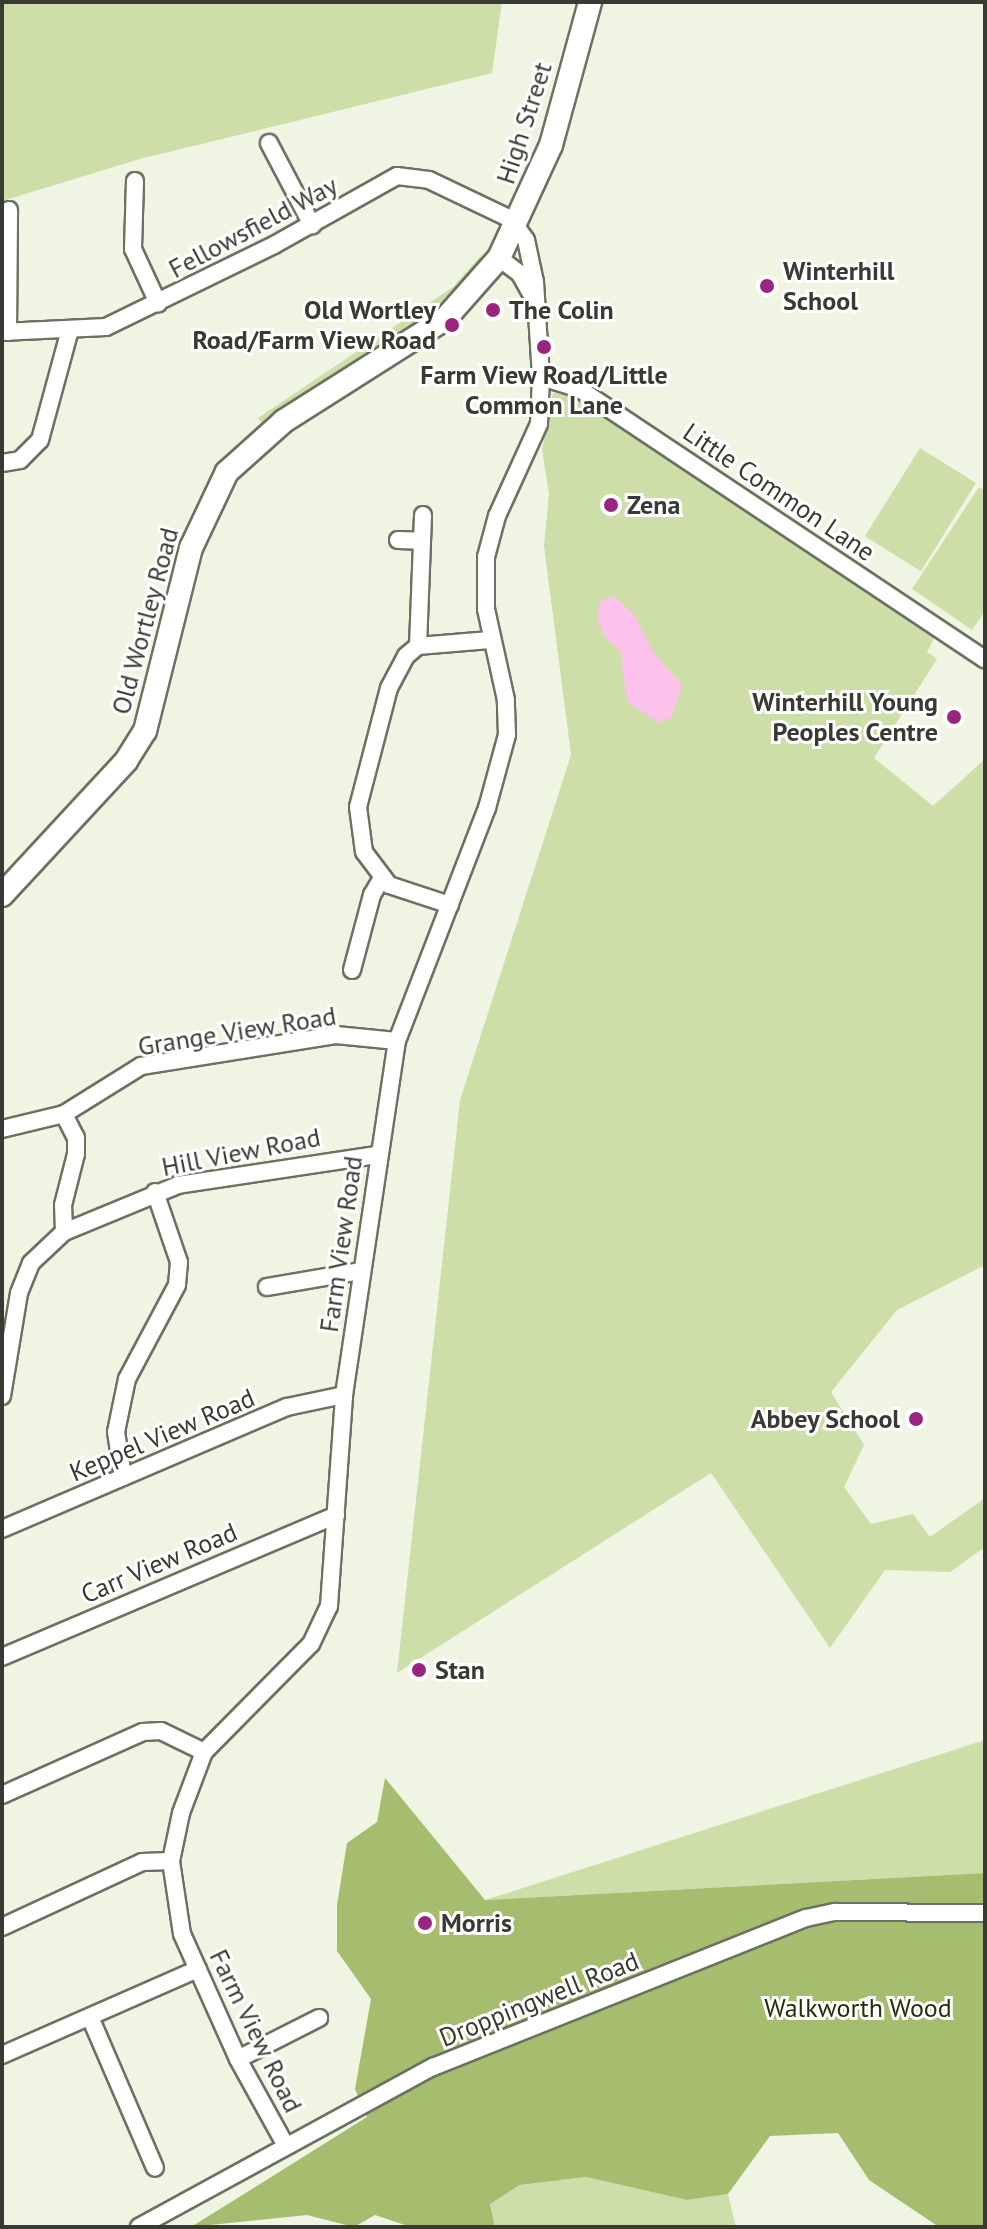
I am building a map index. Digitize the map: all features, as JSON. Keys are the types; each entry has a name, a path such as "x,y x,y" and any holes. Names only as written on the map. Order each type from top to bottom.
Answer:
{"street":[{"name":"High Street","path":"499,258 551,145 590,2"},
{"path":"269,143 312,225"},
{"name":"Fellowsfield Way","path":"5,332 69,333 106,327 312,225 389,179 408,175 516,224"},
{"path":"135,181 133,249 158,303"},
{"path":"5,332 9,210"},
{"name":"Farm View Road","path":"286,2146 238,2059 182,1934 171,1861 181,1813 204,1752 323,1626 329,1606 344,1395 377,1155 397,1041 450,905 507,735 506,700 490,640 485,579 488,539 539,424 541,377 530,252 516,224"},
{"name":"Farm View Road","path":"499,258 520,274 535,302"},
{"name":"Old Wortley Road","path":"2,895 126,761 145,731 191,548 227,472 284,421 445,319 499,258"},
{"path":"2,463 20,460 40,440 69,333"},
{"name":"Little Common Lane","path":"541,377 578,388 985,659"},
{"path":"423,515 418,646 394,673 358,807 359,838 389,885 450,905"},
{"path":"398,540 422,541"},
{"path":"418,646 490,640"},
{"path":"351,963 372,895 382,878"},
{"name":"Grange View Road","path":"2,1129 64,1114 141,1066 336,1035 397,1041"},
{"path":"64,1114 76,1138 76,1154 63,1205 64,1232"},
{"name":"Hill View Road","path":"2,1396 19,1293 31,1263 64,1232 155,1192 377,1155"},
{"path":"123,1477 116,1432 127,1379 177,1285 179,1262 155,1192"},
{"path":"267,1287 361,1271"},
{"name":"Keppel View Road","path":"2,1529 287,1407 344,1395"},
{"name":"Carr View Road","path":"2,1657 336,1515"},
{"path":"2,1795 143,1732 161,1731 204,1752"},
{"path":"2,1927 142,1862 171,1861"},
{"name":"Droppingwell Road","path":"139,2227 433,2067 806,1918 835,1912 985,1913"},
{"path":"2,2055 198,1969"},
{"path":"90,2017 155,2168"},
{"path":"238,2059 319,2018"}],"green space":[{"path":"2,2 502,2 492,73 140,159 2,201"},
{"path":"483,253 460,293 410,335 263,425 258,418 453,287"},
{"path":"553,393 592,397 936,634 927,652 937,659 874,758 933,806 985,759 985,1265 897,1310 831,1392 864,1445 844,1487 871,1524 913,1514 930,1537 985,1498 985,1547 950,1572 885,1570 830,1648 711,1473 397,1673 460,1100 571,755 544,546 549,494 542,450"},
{"path":"920,448 976,483 921,571 865,536"},
{"path":"979,487 985,491 985,611 972,630 912,589"},
{"path":"985,1740 985,1873 485,1900"},
{"name":"Walkworth Wood","path":"385,1778 485,1900 985,1873 985,2227 939,2227 869,2180 838,2133 770,2136 728,2194 687,2200 586,2177 520,2185 490,2204 495,2227 411,2227 375,2215 354,2227 307,2215 191,2227 367,2117 355,2089 371,1999 337,1951 337,1905 347,1843 377,1822"},
{"path":"586,2177 687,2200 728,2194 736,2227 495,2227 490,2204 520,2185"}],"shaded area":[{"path":"614,596 635,616 653,652 682,685 671,718 657,722 627,701 620,650 605,637 597,617 600,602"}],"place":[{"name":"Winterhill School","path":"767,286"},
{"name":"The Colin","path":"493,310"},
{"name":"Old Wortley Road/Farm View Road","path":"452,325"},
{"name":"Farm View Road/Little Common Lane","path":"544,347"},
{"name":"Zena","path":"611,505"},
{"name":"Winterhill Young Peoples Centre","path":"954,717"},
{"name":"Abbey School","path":"916,1419"},
{"name":"Stan","path":"419,1670"},
{"name":"Morris","path":"425,1923"}]}
